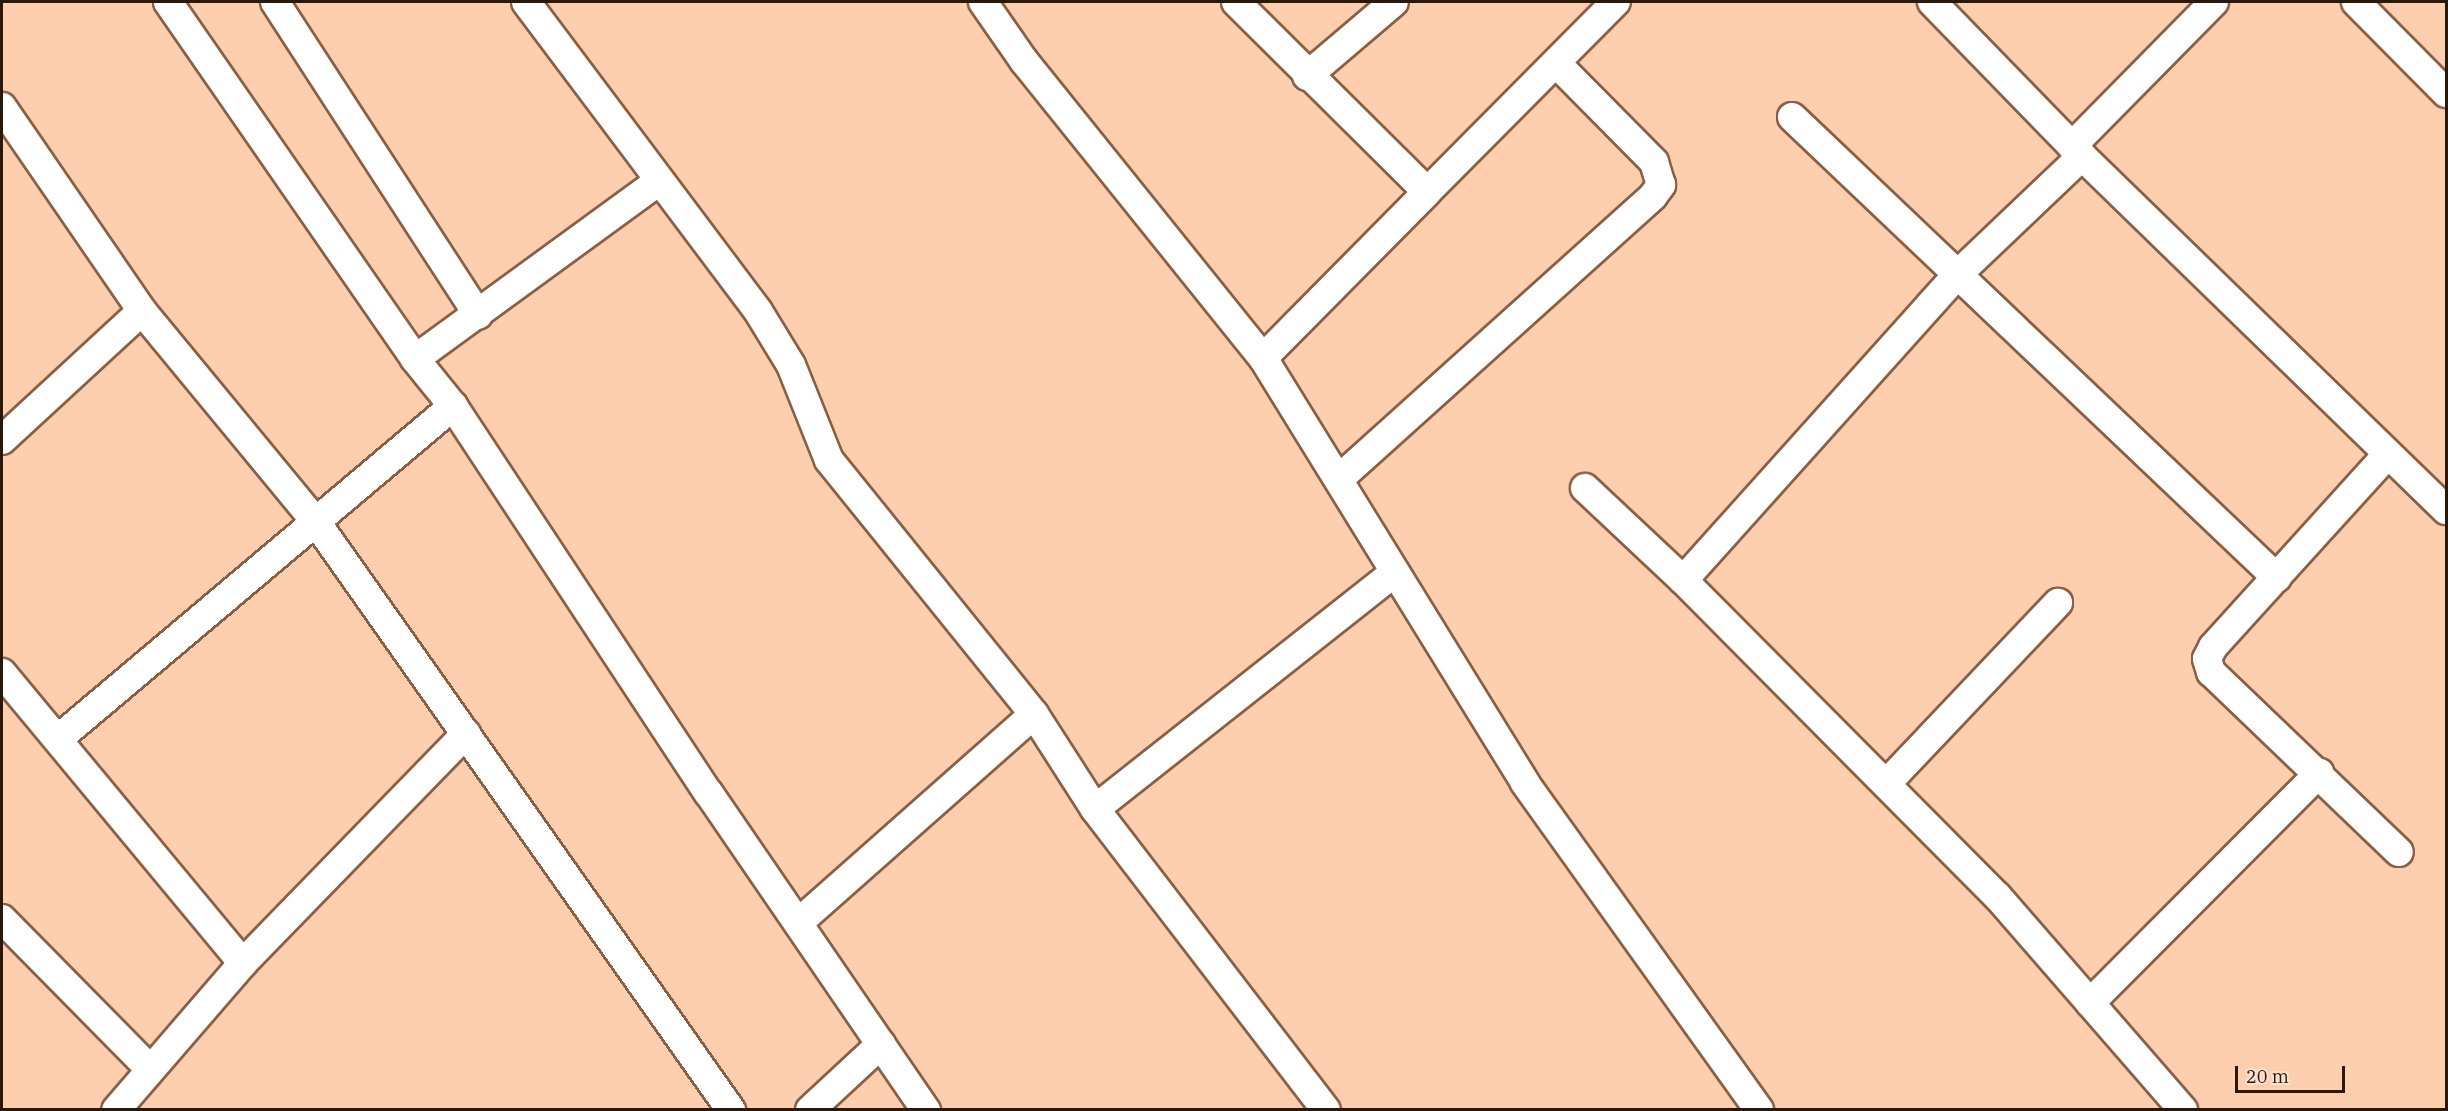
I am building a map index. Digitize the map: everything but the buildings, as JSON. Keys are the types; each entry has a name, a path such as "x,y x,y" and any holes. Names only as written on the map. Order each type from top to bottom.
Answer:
{"street":[{"path":"168,2 415,359 453,406 798,923 926,1110"},
{"path":"275,2 477,315"},
{"path":"525,2 769,329 791,365 830,460 1034,714 1095,809 1326,1110"},
{"path":"983,2 1024,61 1263,358 1340,478 1525,783 1759,1110"},
{"path":"1236,2 1307,76 1427,192"},
{"path":"1307,76 1394,2"},
{"path":"1263,358 1616,2"},
{"path":"1932,2 2077,151 2446,510"},
{"path":"1683,579 1957,275 2077,151 2214,2"},
{"path":"2356,2 2446,93"},
{"path":"1340,478 1653,196 1660,185 1654,162 1557,64"},
{"path":"2,107 142,311 316,522 731,1110"},
{"path":"1792,117 2277,578"},
{"path":"415,359 659,182"},
{"path":"2,440 142,311"},
{"path":"58,739 453,406"},
{"path":"2387,455 2213,647 2207,659 2211,672 2399,852"},
{"path":"1585,488 1683,579 1998,897 2183,1110"},
{"path":"1095,809 1395,572"},
{"path":"1886,784 2058,603"},
{"path":"2,672 243,963"},
{"path":"798,923 1034,714"},
{"path":"116,1110 243,963 466,734"},
{"path":"2090,1003 2319,774"},
{"path":"2,918 150,1070"},
{"path":"810,1110 881,1044"}]}
